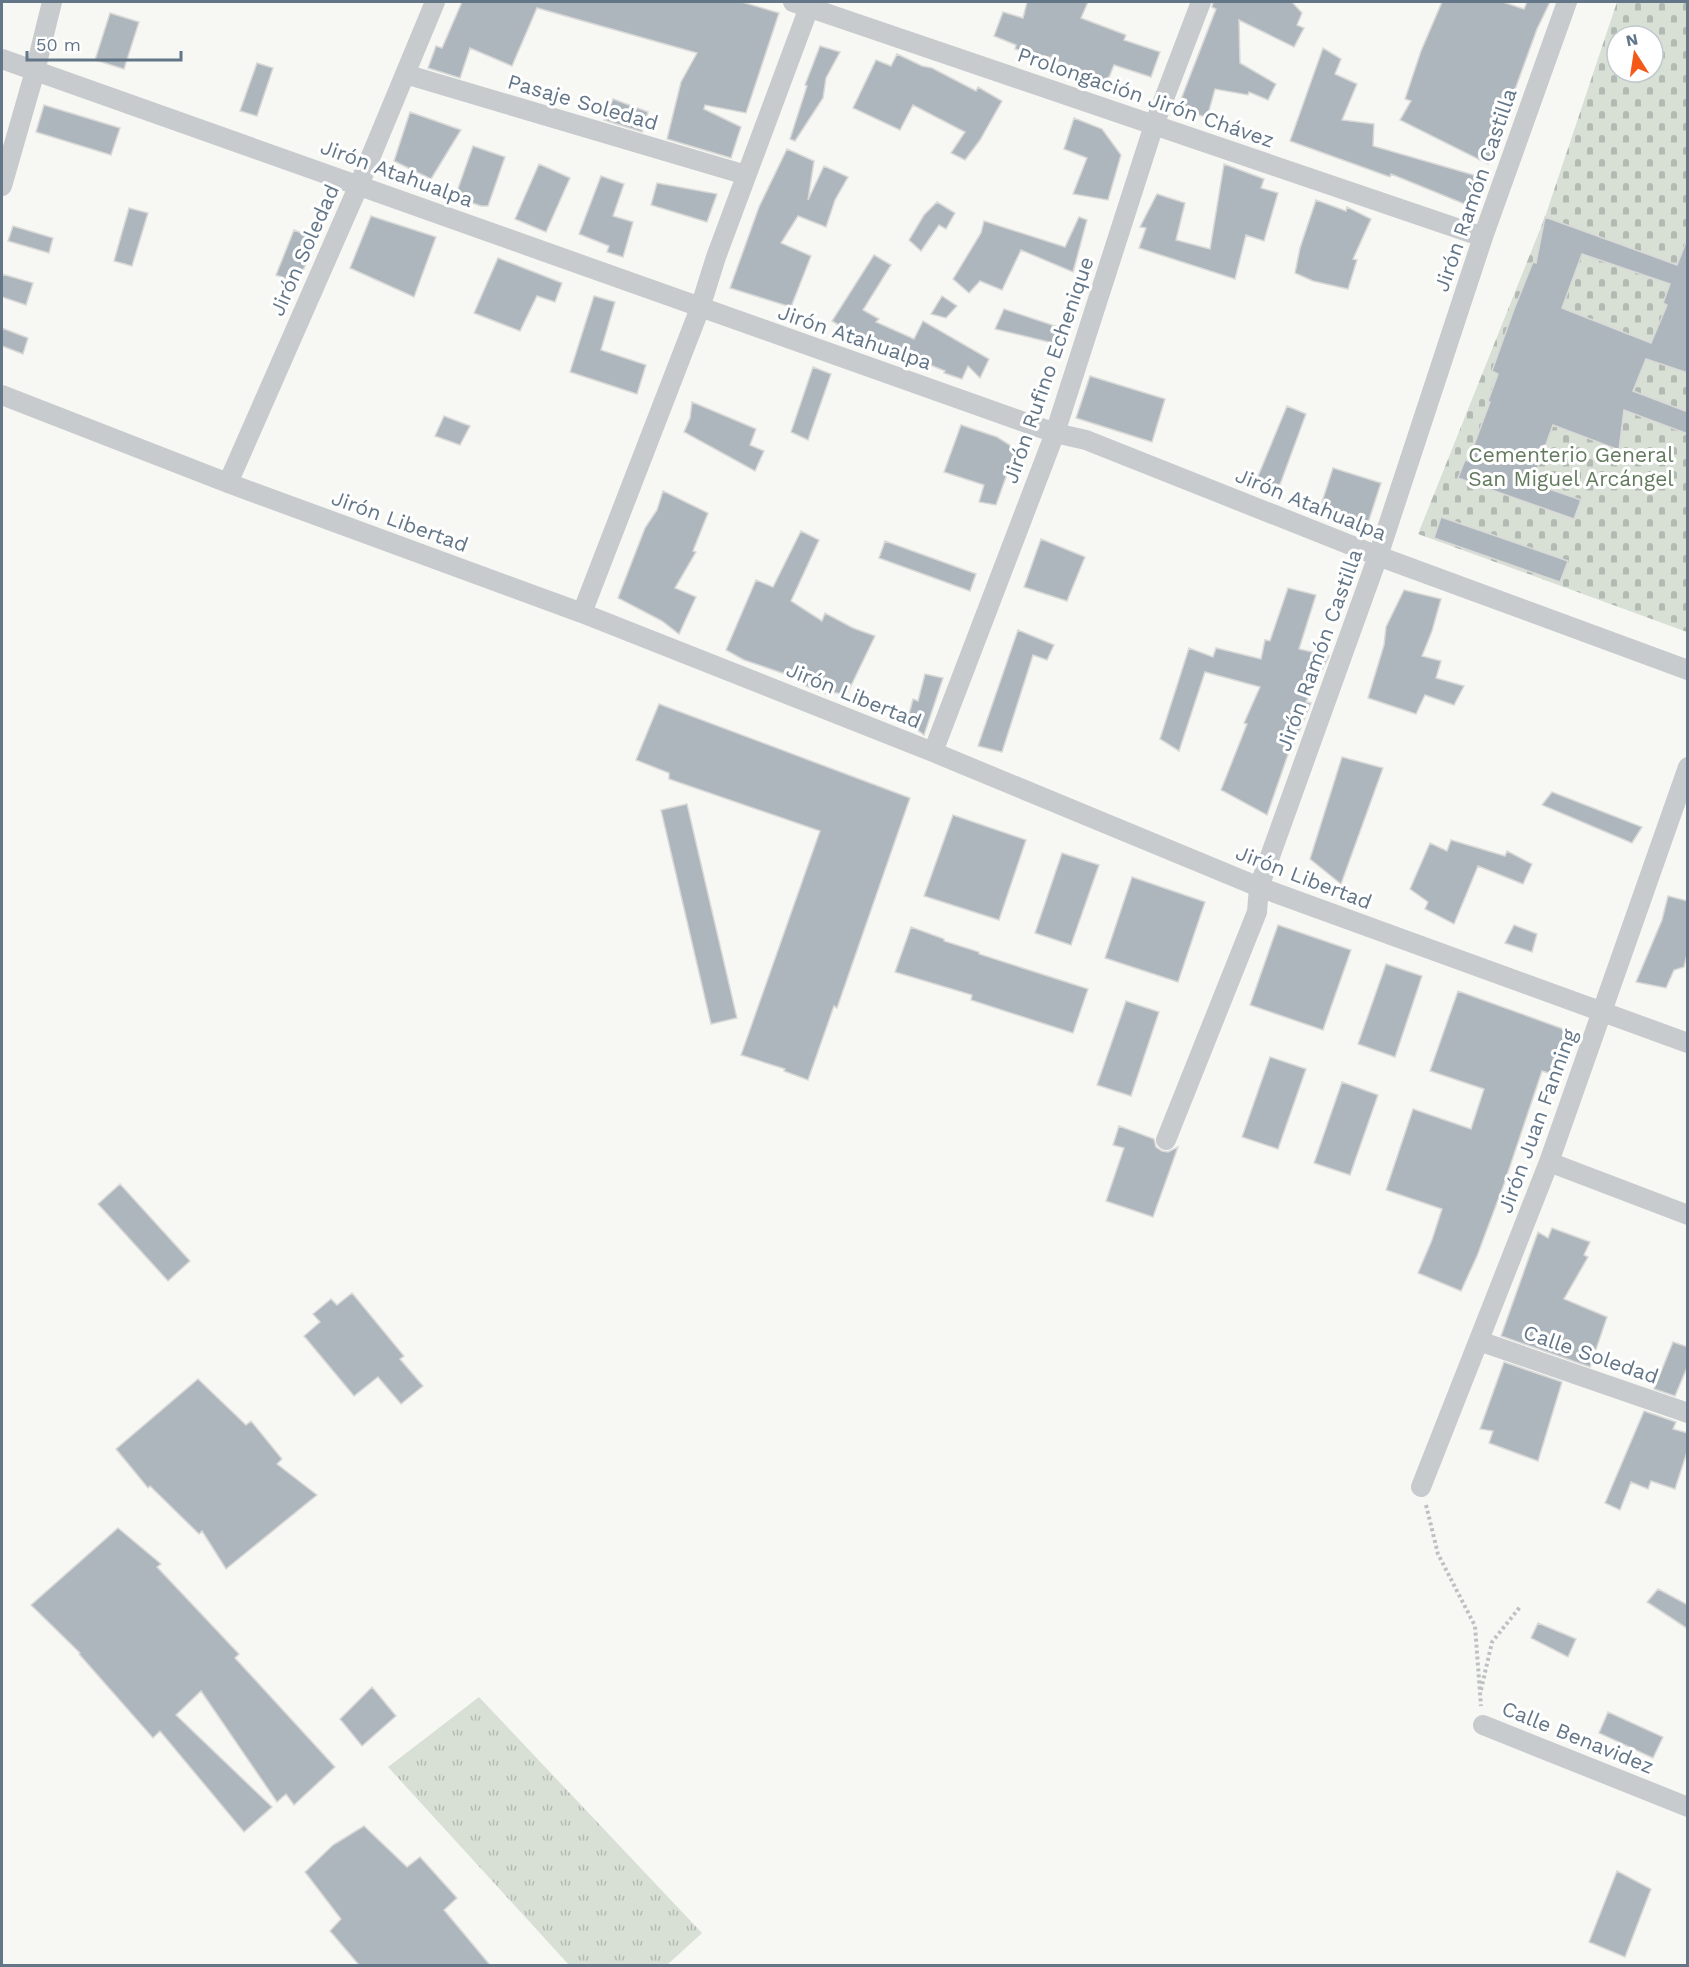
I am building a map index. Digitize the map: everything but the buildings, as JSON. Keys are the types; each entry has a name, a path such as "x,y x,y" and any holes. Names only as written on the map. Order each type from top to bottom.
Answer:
{"street":[{"path":"2,186 52,2"},
{"name":"Jirón Soledad","path":"228,483 359,185 435,2"},
{"name":"Jirón Rufino Echenique","path":"933,752 1055,433 1154,125 1201,2"},
{"name":"Jirón Ramón Castilla","path":"1166,1140 1257,912 1259,887 1378,556 1483,237 1567,2"},
{"path":"582,613 700,308 804,3"},
{"name":"Prolongación Jirón Chávez","path":"804,3 1483,237"},
{"name":"Jirón Atahualpa","path":"2,59 1055,433 1086,440 1378,556 1688,670"},
{"name":"Pasaje Soledad","path":"405,75 746,175"},
{"name":"Jirón Libertad","path":"2,395 228,483 582,613 933,752 1259,887 1688,1043"},
{"name":"Jirón Juan Fanning","path":"1421,1487 1549,1162 1688,767"},
{"path":"1549,1162 1688,1215"},
{"name":"Calle Soledad","path":"1479,1341 1688,1413"},
{"name":"Calle Benavidez","path":"1483,1725 1686,1803"}],"path":[{"path":"1421,1487 1438,1554 1475,1626 1483,1725"},
{"path":"1479,1696 1492,1642 1520,1607"}],"green space":[{"name":"Cementerio General San Miguel Arcángel","path":"1617,2 1687,2 1687,632 1418,534 1545,217 1605,38 1605,84 1665,84 1665,24 1610,24"},
{"path":"479,1697 702,1933 667,1965 569,1965 388,1767"}]}
